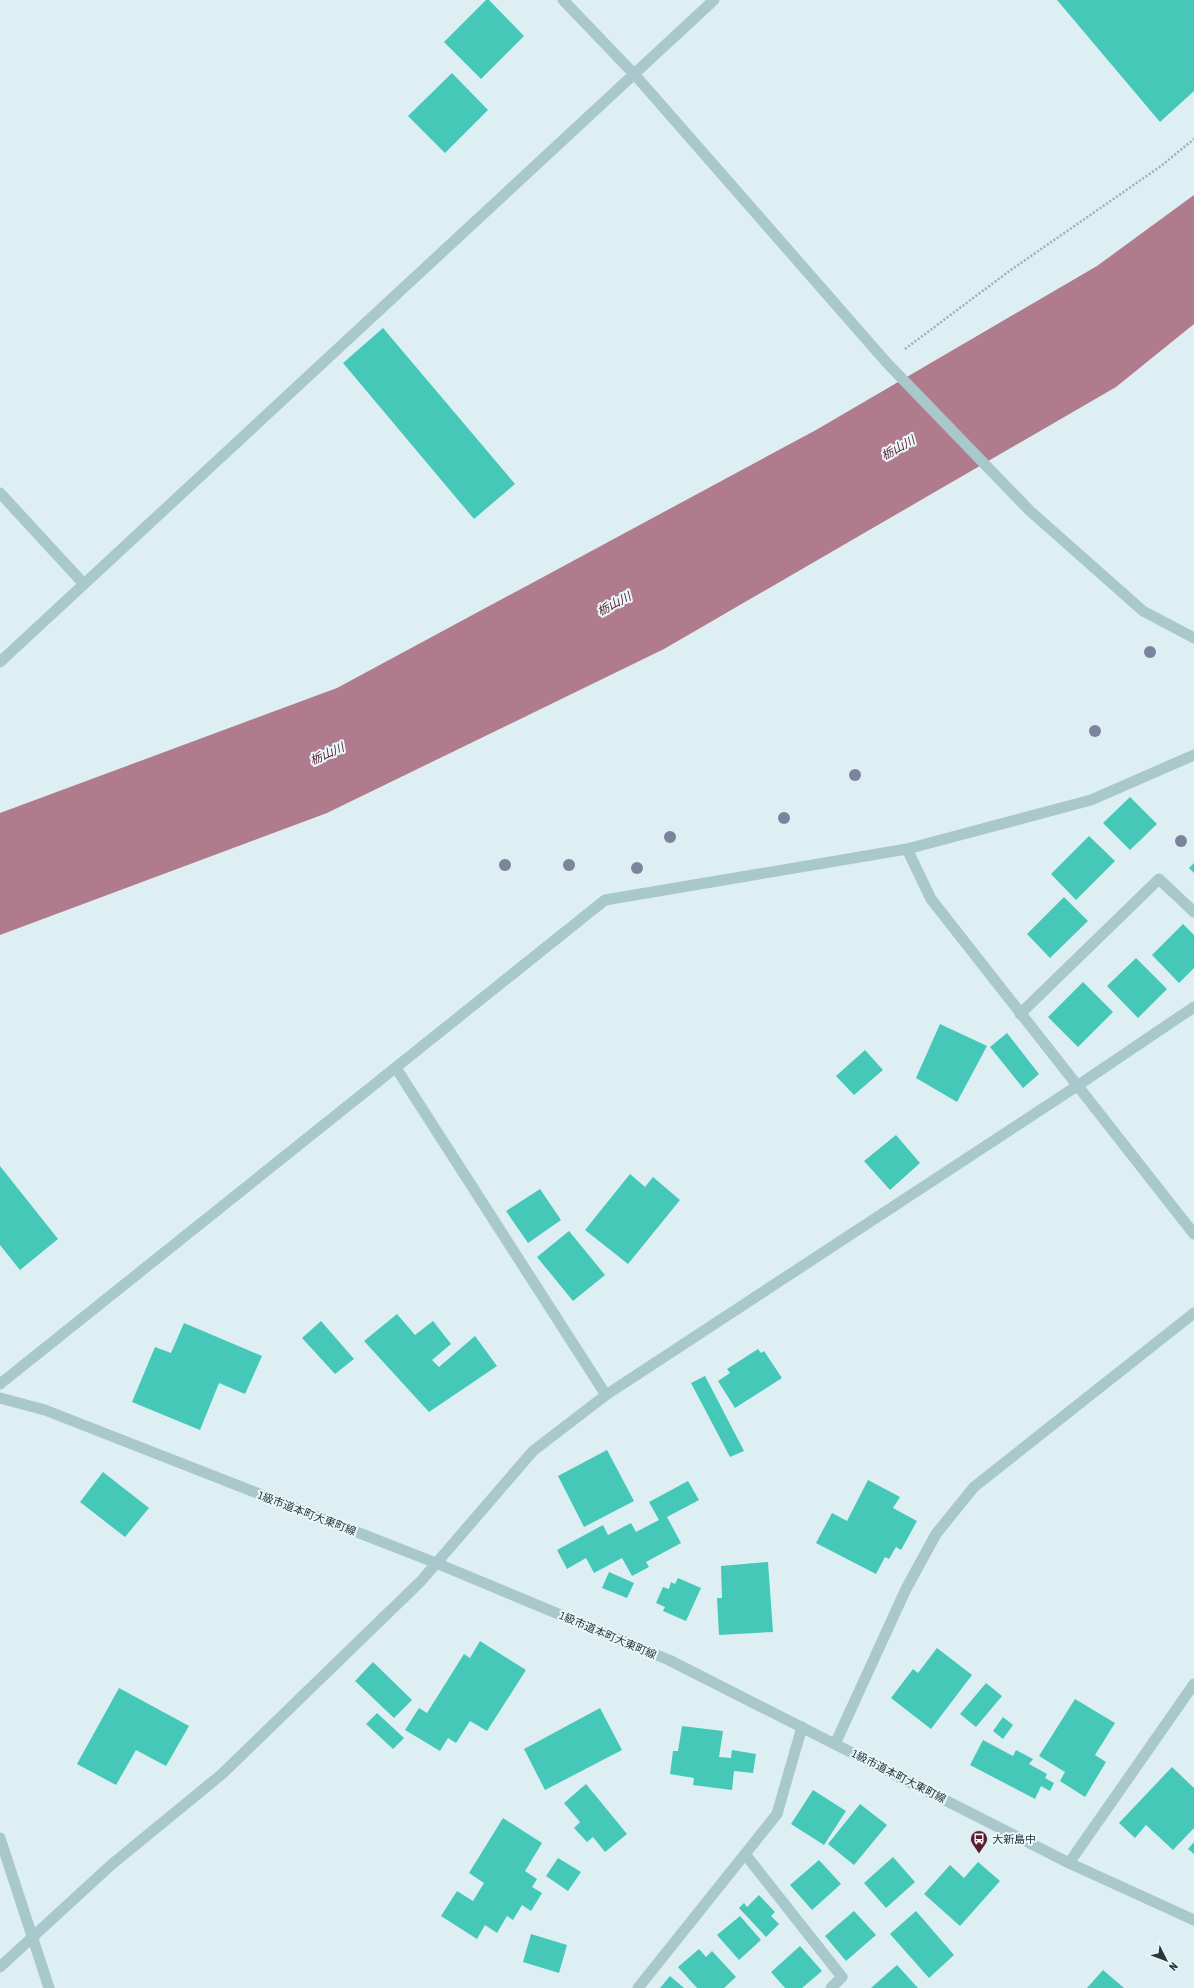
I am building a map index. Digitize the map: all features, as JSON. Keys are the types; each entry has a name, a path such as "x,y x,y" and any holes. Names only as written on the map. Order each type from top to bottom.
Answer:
{"street":[{"path":"563,0 635,75 887,363 1030,511 1143,610 1194,638"},
{"path":"0,662 635,75 714,0"},
{"path":"0,493 84,584"},
{"path":"0,1384 605,900 907,849 1091,800 1194,755"},
{"path":"907,849 931,899 1194,1234"},
{"path":"1020,1014 1159,879 1194,912"},
{"path":"0,1968 111,1865 222,1774 421,1581 533,1451 606,1395 1077,1086 1194,1007"},
{"path":"396,1068 606,1395"},
{"path":"835,1744 906,1588 936,1534 974,1488 1194,1314"},
{"name":"1級市道本町大東町線","path":"0,1398 45,1410 436,1563 670,1660 1070,1863 1194,1920"},
{"path":"1070,1863 1194,1684"},
{"path":"638,1988 777,1814 802,1727"},
{"path":"0,1838 50,1988"},
{"path":"745,1854 842,1977 831,1988"}],"path":[{"path":"887,363 1008,272 1161,166 1194,139"}],"water":[{"name":"栃山川","path":"1194,195 1194,324 1116,387 664,649 327,813 0,935 0,813 337,688 816,430 1097,266"}],"building":[{"path":"486,0 489,0 524,36 481,79 444,42"},
{"path":"1057,0 1194,0 1194,91 1160,122"},
{"path":"452,73 488,110 445,153 408,116"},
{"path":"383,328 515,484 474,519 343,363"},
{"path":"1130,797 1157,824 1130,850 1103,823"},
{"path":"1089,836 1115,861 1076,900 1051,874"},
{"path":"1194,863 1194,873 1189,868"},
{"path":"1064,897 1088,921 1050,958 1027,934"},
{"path":"1183,924 1194,935 1194,968 1179,983 1152,955"},
{"path":"1136,958 1167,989 1138,1018 1107,986"},
{"path":"1083,982 1113,1012 1078,1047 1048,1017"},
{"path":"940,1024 987,1046 957,1102 916,1078"},
{"path":"1007,1033 1039,1074 1023,1088 990,1047"},
{"path":"865,1050 883,1070 854,1095 836,1076"},
{"path":"896,1135 920,1163 890,1190 864,1161"},
{"path":"0,1166 58,1239 20,1270 0,1245"},
{"path":"630,1174 645,1187 653,1177 680,1200 628,1264 585,1230"},
{"path":"540,1189 561,1220 528,1243 506,1211"},
{"path":"569,1231 605,1275 573,1301 537,1257"},
{"path":"397,1314 415,1335 433,1321 451,1344 432,1360 439,1367 475,1336 497,1366 429,1412 364,1341"},
{"path":"321,1321 354,1359 335,1374 302,1338"},
{"path":"184,1323 262,1356 245,1394 219,1383 200,1430 132,1402 155,1347 171,1353"},
{"path":"758,1349 761,1353 764,1351 782,1378 735,1408 718,1381 730,1373 727,1369"},
{"path":"705,1376 744,1451 730,1457 691,1383"},
{"path":"607,1450 634,1501 584,1527 558,1476"},
{"path":"103,1472 149,1508 125,1537 80,1502"},
{"path":"868,1480 900,1497 893,1508 917,1521 901,1550 896,1547 889,1559 885,1557 876,1574 816,1543 832,1513 847,1521"},
{"path":"688,1481 699,1500 667,1517 681,1543 646,1562 649,1567 632,1576 622,1558 594,1573 586,1558 567,1569 557,1550 603,1525 608,1535 631,1523 636,1532 659,1520 649,1502"},
{"path":"768,1562 773,1632 719,1635 717,1598 722,1598 721,1566"},
{"path":"609,1572 634,1583 627,1598 602,1588"},
{"path":"678,1578 701,1588 686,1621 663,1611 665,1607 656,1603 663,1587 669,1589 671,1582 675,1584"},
{"path":"480,1641 526,1670 487,1731 470,1721 456,1743 448,1738 440,1751 405,1730 419,1708 427,1713 464,1654 470,1658"},
{"path":"937,1648 972,1675 931,1729 891,1698 913,1669 918,1673"},
{"path":"373,1662 412,1700 394,1718 355,1681"},
{"path":"986,1683 1002,1696 976,1727 960,1714"},
{"path":"119,1688 189,1726 166,1766 136,1750 116,1785 77,1764"},
{"path":"1075,1699 1115,1723 1095,1755 1106,1762 1085,1797 1060,1781 1065,1772 1039,1756"},
{"path":"600,1708 622,1750 545,1790 524,1749"},
{"path":"377,1713 404,1738 393,1749 366,1724"},
{"path":"1003,1717 1013,1725 1003,1739 993,1731"},
{"path":"682,1726 723,1731 719,1757 731,1758 732,1750 756,1754 753,1773 734,1771 732,1790 693,1785 694,1778 670,1774 673,1751 678,1751"},
{"path":"983,1740 1013,1756 1016,1750 1033,1759 1029,1764 1047,1774 1045,1778 1054,1783 1050,1791 1041,1786 1035,1799 970,1765"},
{"path":"1172,1767 1194,1788 1194,1828 1173,1850 1146,1825 1135,1838 1119,1823"},
{"path":"586,1784 627,1834 605,1852 593,1837 587,1842 574,1828 580,1822 564,1803"},
{"path":"813,1790 846,1811 824,1845 791,1824"},
{"path":"860,1804 887,1825 854,1865 828,1844"},
{"path":"503,1818 542,1843 525,1871 537,1879 532,1887 542,1893 531,1911 522,1905 513,1920 507,1916 497,1933 485,1925 477,1939 441,1916 457,1891 473,1901 484,1883 469,1873"},
{"path":"1194,1842 1194,1854 1188,1849"},
{"path":"893,1857 915,1882 886,1908 864,1883"},
{"path":"558,1858 581,1872 568,1891 546,1876"},
{"path":"819,1860 841,1884 812,1910 790,1885"},
{"path":"978,1862 1000,1881 960,1926 924,1894 950,1865 964,1878"},
{"path":"759,1895 775,1912 771,1916 779,1924 766,1937 739,1908 744,1903 747,1907"},
{"path":"854,1911 876,1935 846,1961 825,1936"},
{"path":"916,1911 954,1955 929,1978 890,1934"},
{"path":"740,1916 761,1940 739,1960 717,1935"},
{"path":"531,1934 567,1945 559,1973 523,1962"},
{"path":"800,1946 822,1971 802,1988 785,1988 771,1972"},
{"path":"699,1949 706,1957 712,1951 736,1977 724,1988 697,1988 678,1967"},
{"path":"897,1965 918,1988 871,1988"},
{"path":"1103,1970 1124,1988 1087,1988"},
{"path":"670,1976 684,1988 660,1988"}],"place":[{"name":"大新島中","path":"979,1854"}]}
